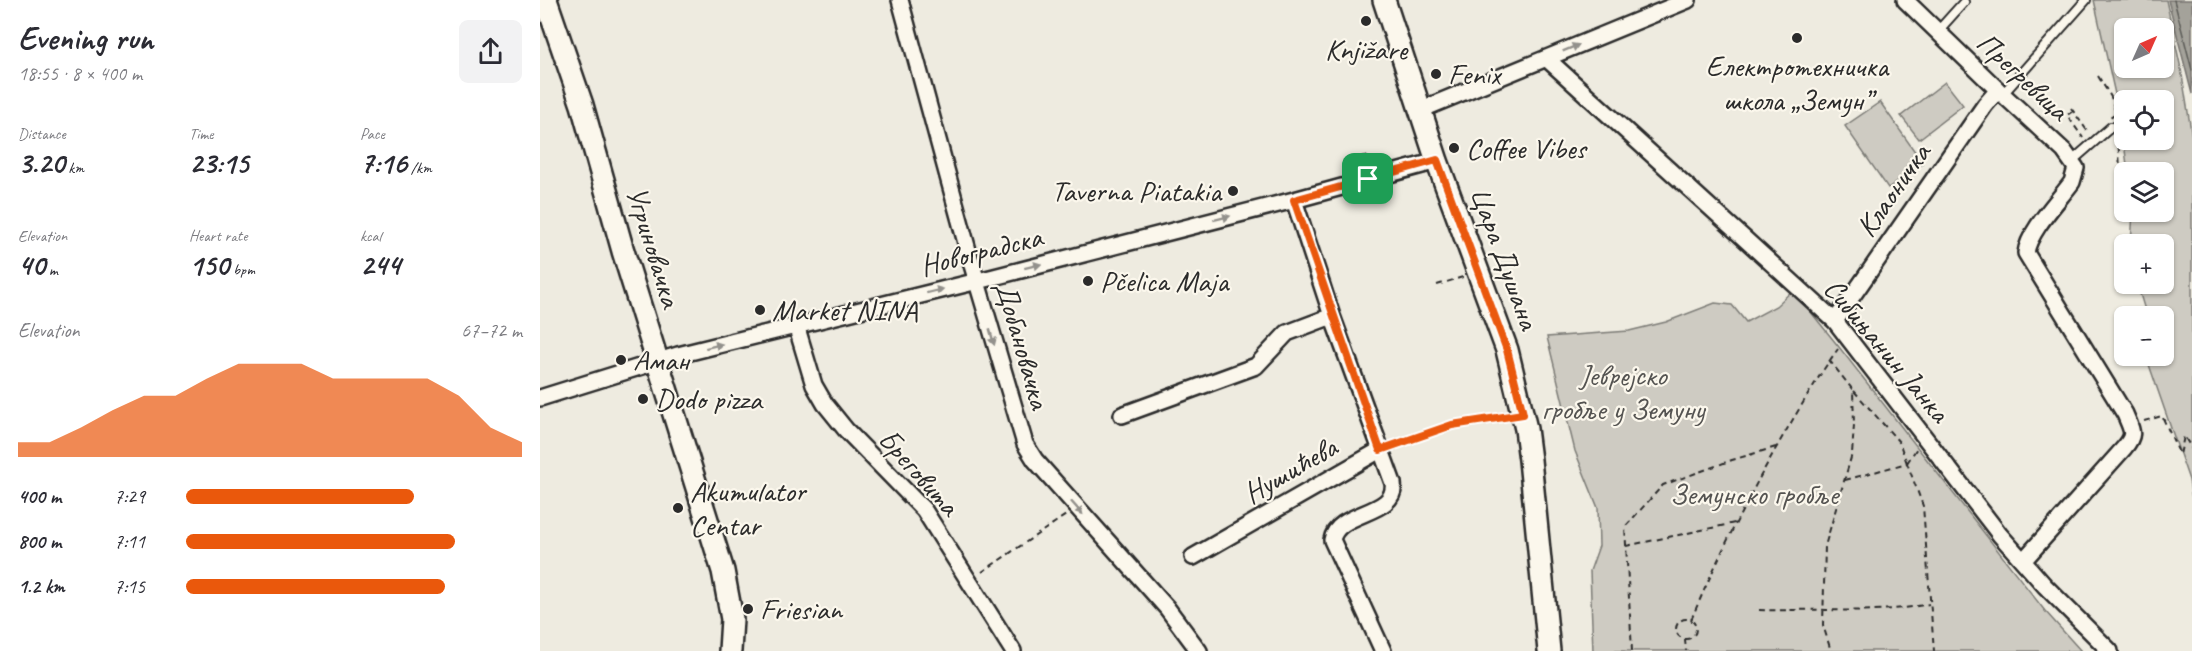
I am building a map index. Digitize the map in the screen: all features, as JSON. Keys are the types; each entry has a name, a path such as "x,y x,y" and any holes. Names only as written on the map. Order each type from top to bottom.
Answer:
{"main road":[{"name":"Угриновачка","path":"546,0 582,105 657,361 723,571 732,619 730,651"},
{"name":"Цара Душана","path":"1384,0 1437,160 1507,350 1523,414 1530,460 1549,651"}],"street":[{"name":"Добановачка","path":"900,0 976,280 1025,444 1035,460 1167,608 1199,651"},
{"path":"1420,110 1688,0"},
{"name":"Прегревица","path":"1905,0 2000,93 2029,117 2074,164"},
{"name":"Сибињанин Јанка","path":"1546,58 1835,321 1976,505 2023,561 2110,651"},
{"name":"Клаоничка","path":"1835,321 1985,105 2000,93"},
{"name":"Новоградска","path":"540,398 657,361 1294,200 1437,160"},
{"path":"2023,561 2131,440 2132,430 2125,414 2026,253 2034,233 2072,182 2074,164"},
{"path":"1294,200 1332,316 1393,483 1392,496 1383,504 1337,528 1332,540 1383,651"},
{"path":"1122,415 1256,366 1287,333 1332,316"},
{"name":"Бреговита","path":"796,325 814,385 835,418 924,510 1013,651"},
{"name":"Нушићева","path":"1193,557 1380,450"}],"lane":[{"path":"2000,93 2086,0"},
{"path":"1937,32 1964,2"},
{"path":"2074,164 2094,141 2109,129"},
{"path":"1364,161 1368,179"}],"path":[{"path":"2098,76 2111,97 2116,112 2102,123 2109,129 2117,123 2120,162"},
{"path":"2083,138 2067,115 2072,109 2094,141"},
{"path":"1437,285 1468,275"},
{"path":"1691,620 1736,523 1776,447 1829,360 1849,338"},
{"path":"1829,360 1899,442 1923,506 1934,651"},
{"path":"1831,651 1823,625 1825,546 1852,454 1853,390"},
{"name":"Нушићева","path":"1380,450 1452,425 1523,414"},
{"path":"2132,430 2147,419 2162,416 2181,455 2184,436 2192,449"},
{"path":"1632,651 1625,526 1663,485 1776,447"},
{"path":"1845,480 1907,463"},
{"path":"969,580 1077,508"},
{"path":"1626,546 1736,523"},
{"path":"1759,610 1860,612 1929,604"},
{"path":"1685,638 1677,633 1677,624 1682,620 1691,620"},
{"path":"1685,638 1691,636 1695,631 1695,625 1691,620"},
{"path":"1685,638 1686,651"}],"green space":[{"path":"2094,0 2166,0 2170,18 2114,18 2114,78 2174,78 2174,37 2192,137 2192,499 2189,480 2149,366 2174,366 2174,306 2144,306 2140,294 2174,294 2174,234 2132,234 2132,222 2174,222 2174,162 2127,162 2125,150 2174,150 2174,90 2114,90"},
{"path":"1945,82 1963,105 1919,139 1901,116"},
{"path":"1880,102 1923,163 1888,188 1845,126"},
{"name":"Земунско гробље","path":"1793,290 2045,611 2081,651 1593,651 1590,571 1599,546 1598,508 1575,451 1547,337 1629,331 1666,322 1715,303 1732,305 1746,322 1776,306"}],"water":[{"path":"2168,0 2192,0 2192,94 2174,18"}],"place":[{"name":"Knjižare","path":"1366,21"},
{"name":"Електротехничка школа „Земун”","path":"1797,38"},
{"name":"Fenix","path":"1436,74"},
{"name":"Coffee Vibes","path":"1454,148"},
{"name":"Taverna Piatakia","path":"1233,191"},
{"name":"Pčelica Maja","path":"1088,281"},
{"name":"Market NINA","path":"760,310"},
{"name":"Аман","path":"621,360"},
{"name":"Dodo pizza","path":"643,399"},
{"name":"Akumulator Centar","path":"678,508"},
{"name":"Friesian","path":"748,609"}],"route":[{"path":"1437,160 1507,350 1523,414 1452,425 1380,450 1332,316 1294,200 1368,179 1437,160"}],"park label":[{"name":"Јеврејско гробље у Земуну","path":"1623,392"}]}
